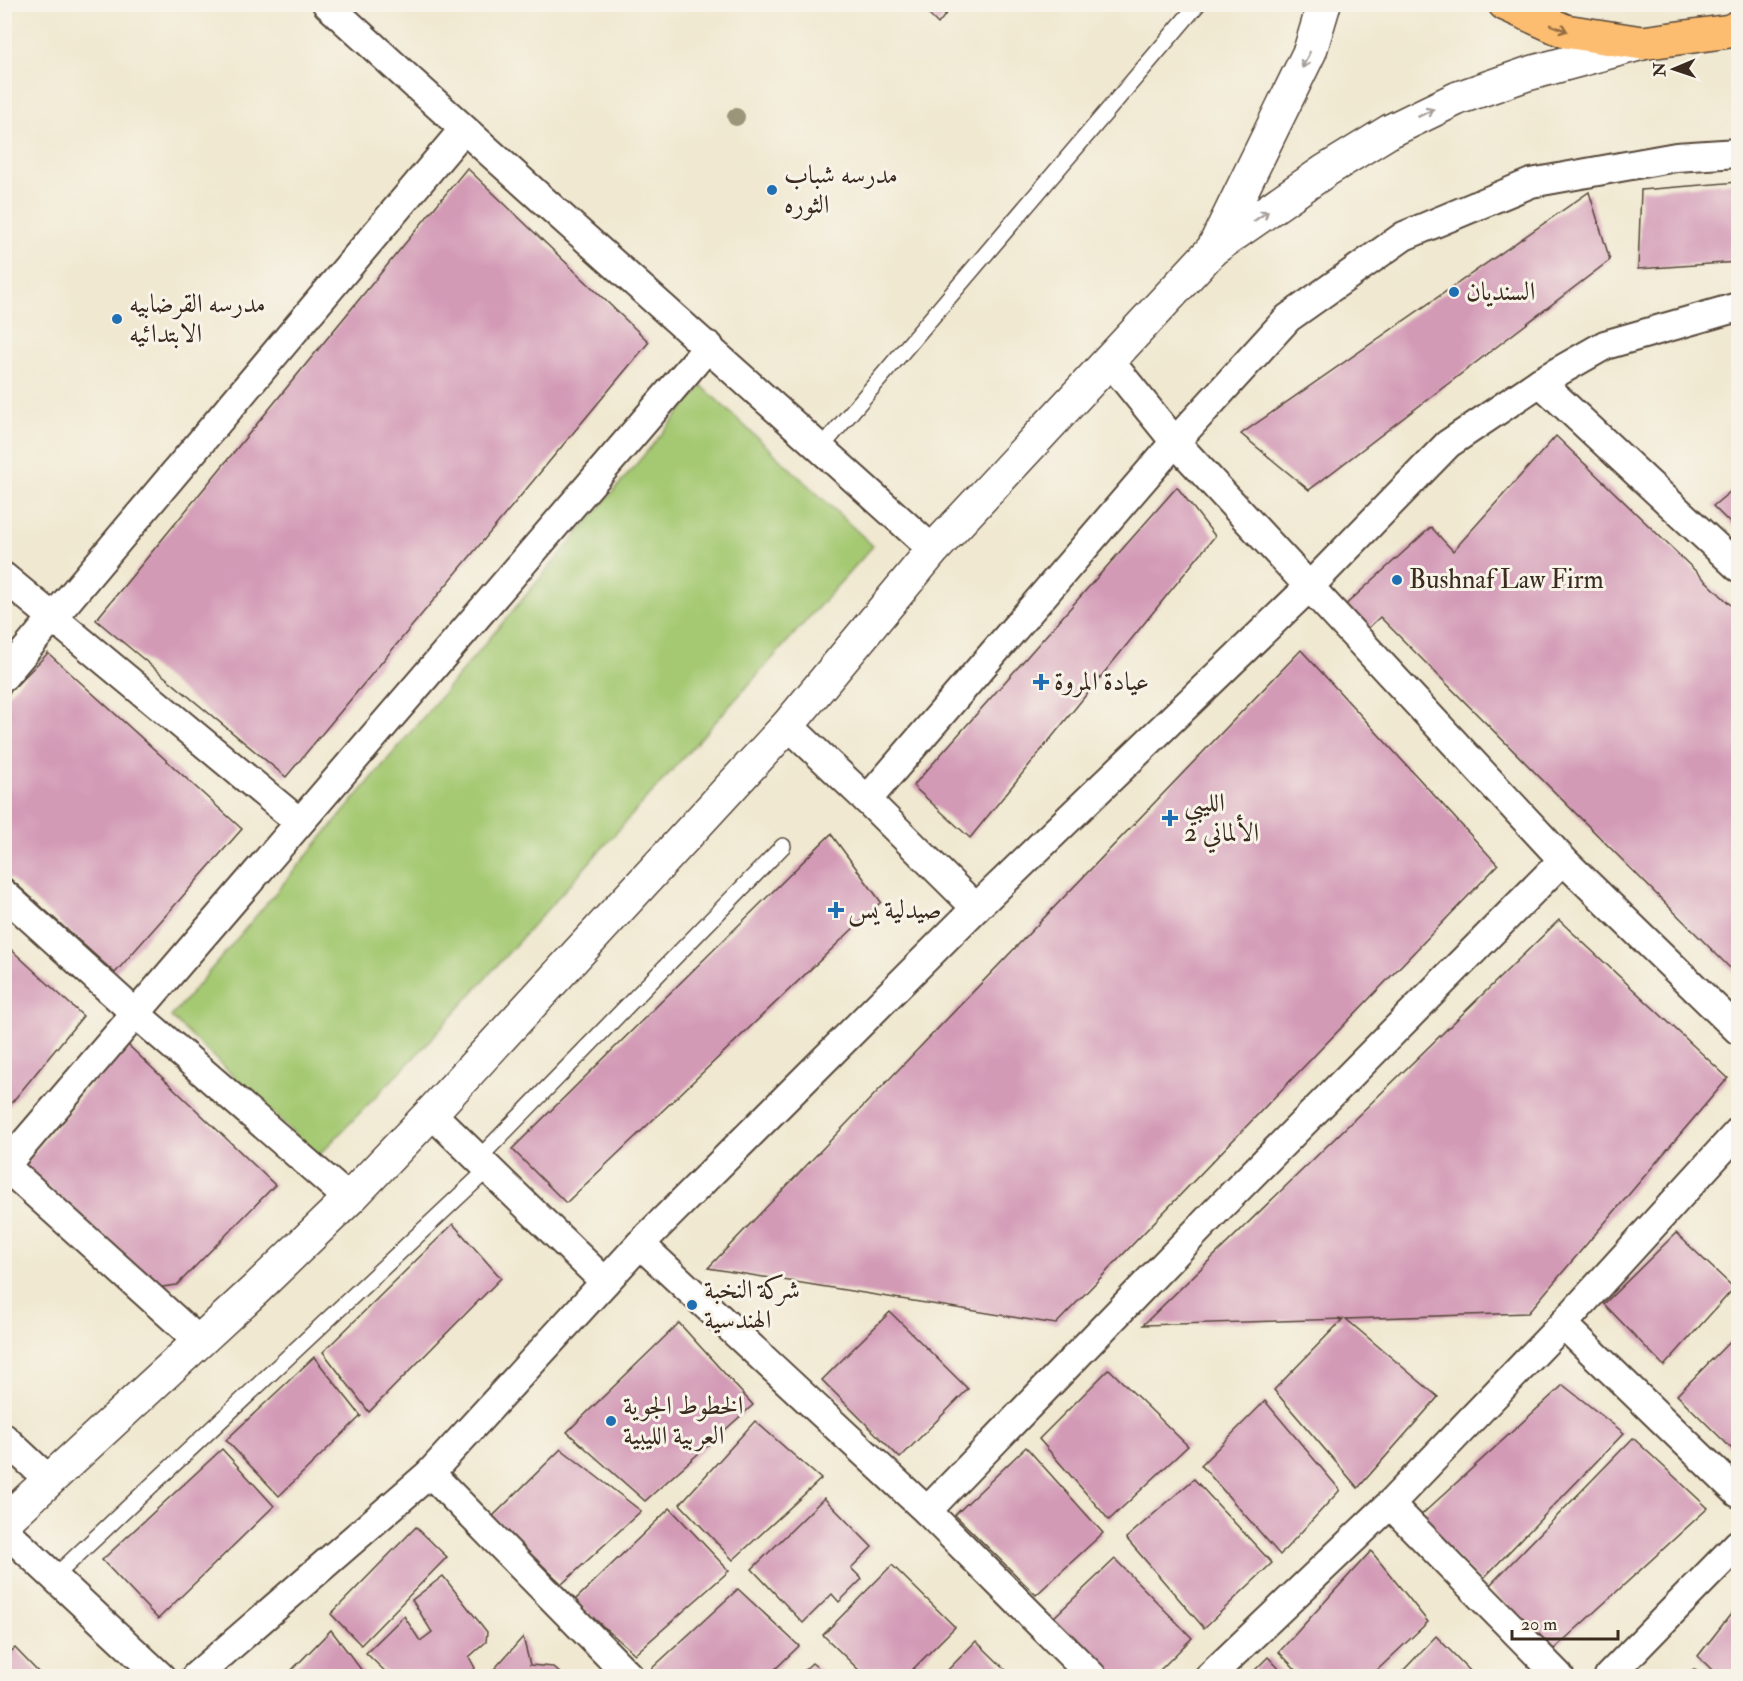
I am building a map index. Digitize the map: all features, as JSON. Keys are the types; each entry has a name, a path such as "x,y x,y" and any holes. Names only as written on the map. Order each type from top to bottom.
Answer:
{"main road":[{"path":"1505,4 1565,31 1642,43 1736,29"}],"street":[{"path":"327,4 463,130 709,346 933,550"},
{"path":"1213,249 1310,51 1324,4"},
{"path":"4,1522 349,1199 431,1113 788,725 933,550 1108,359 1213,249 1325,171 1390,131 1438,107 1527,74 1642,43"},
{"path":"4,676 54,620 463,130"},
{"path":"867,800 1175,442 1288,318 1404,236 1531,183 1676,157 1738,153"},
{"path":"196,1677 430,1473 640,1244 976,908 1308,587 1448,444 1540,381 1605,345 1738,307"},
{"path":"199,1341 5,1166 709,346"},
{"path":"1108,359 1175,442 1563,860 1738,1030"},
{"path":"1540,381 1738,567"},
{"path":"4,578 299,822"},
{"path":"788,725 976,908"},
{"path":"927,1510 1219,1208 1563,860"},
{"path":"4,894 135,1013 349,1199"},
{"path":"431,1113 605,1282"},
{"path":"1210,1677 1390,1504 1563,1324 1738,1132"},
{"path":"640,1244 927,1510 1092,1677"},
{"path":"1563,1324 1738,1493"},
{"path":"4,1438 50,1481"},
{"path":"430,1473 629,1677"},
{"path":"1390,1504 1559,1677"},
{"path":"4,1530 160,1677"},
{"path":"1609,1677 1738,1544"}],"lane":[{"path":"821,448 1198,4"},
{"path":"53,1578 483,1164 783,846"}],"green space":[{"path":"702,386 873,546 423,1048 318,1156 171,1017"}],"building":[{"path":"918,4 954,4 938,24"},
{"path":"467,168 649,342 286,777 96,620"},
{"path":"1738,182 1738,262 1638,269 1641,190"},
{"path":"1589,192 1610,260 1309,490 1241,434"},
{"path":"1556,436 1738,612 1738,976 1380,617 1363,633 1341,609 1431,527 1453,551"},
{"path":"1738,485 1738,531 1713,506"},
{"path":"1177,487 1215,536 970,838 913,786"},
{"path":"1301,650 1498,865 1056,1324 708,1268"},
{"path":"48,653 242,829 115,973 4,873 4,698"},
{"path":"831,834 881,902 566,1203 512,1149"},
{"path":"1559,920 1728,1078 1528,1313 1346,1319 1438,1397 1358,1488 1274,1390 1343,1319 1143,1325"},
{"path":"4,943 83,1016 4,1112"},
{"path":"126,1043 275,1185 177,1285 155,1288 24,1165"},
{"path":"453,1224 501,1278 369,1412 323,1352"},
{"path":"1676,1233 1734,1288 1664,1366 1604,1304"},
{"path":"890,1312 968,1389 900,1458 822,1380"},
{"path":"679,1323 753,1405 645,1501 567,1432"},
{"path":"1738,1333 1738,1446 1734,1451 1677,1395"},
{"path":"314,1357 361,1416 279,1496 226,1440"},
{"path":"1109,1369 1188,1446 1109,1520 1039,1439"},
{"path":"1563,1385 1624,1433 1480,1582 1418,1518"},
{"path":"1265,1401 1340,1490 1280,1555 1201,1465"},
{"path":"755,1421 821,1479 733,1560 680,1504"},
{"path":"1633,1438 1708,1508 1554,1649 1488,1587"},
{"path":"1026,1447 1103,1533 1036,1595 955,1515"},
{"path":"222,1449 274,1506 158,1619 102,1560"},
{"path":"561,1449 641,1511 562,1584 492,1517"},
{"path":"1194,1479 1272,1563 1204,1628 1126,1538"},
{"path":"824,1498 872,1547 851,1568 862,1579 839,1602 832,1594 803,1623 752,1569"},
{"path":"670,1508 729,1571 635,1654 574,1601"},
{"path":"416,1527 447,1557 361,1645 331,1614"},
{"path":"1371,1551 1428,1622 1371,1676 1302,1676 1279,1652"},
{"path":"1115,1559 1192,1638 1154,1676 1111,1676 1051,1620"},
{"path":"892,1565 955,1627 906,1676 865,1676 823,1635"},
{"path":"443,1576 487,1632 486,1642 469,1657 475,1668 469,1676 390,1676 366,1653 404,1616 420,1641 432,1632 412,1600"},
{"path":"738,1589 799,1646 768,1676 652,1676 648,1672"},
{"path":"1738,1605 1738,1676 1718,1676 1698,1656"},
{"path":"331,1630 366,1676 286,1676"},
{"path":"1436,1636 1475,1676 1398,1676"},
{"path":"523,1637 530,1665 553,1667 563,1676 488,1676"},
{"path":"976,1641 1012,1676 942,1676"},
{"path":"15,1648 42,1676 4,1676 4,1658"},
{"path":"1268,1657 1286,1676 1249,1676"},
{"path":"812,1663 828,1676 798,1676"},
{"path":"1694,1669 1702,1676 1686,1676"}],"place":[{"name":"مدرسه شباب الثوره","path":"772,190"},
{"name":"السنديان","path":"1454,292"},
{"name":"مدرسه القرضابيه الابتدائيه","path":"117,319"},
{"name":"Bushnaf Law Firm","path":"1397,580"},
{"name":"عيادة المروة","path":"1041,682"},
{"name":"الليبي الألماني 2","path":"1170,818"},
{"name":"صيدلية يس","path":"836,910"},
{"name":"شركة النخبة الهندسية","path":"692,1305"},
{"name":"الخطوط الجوية العربية الليبية","path":"611,1421"}]}
